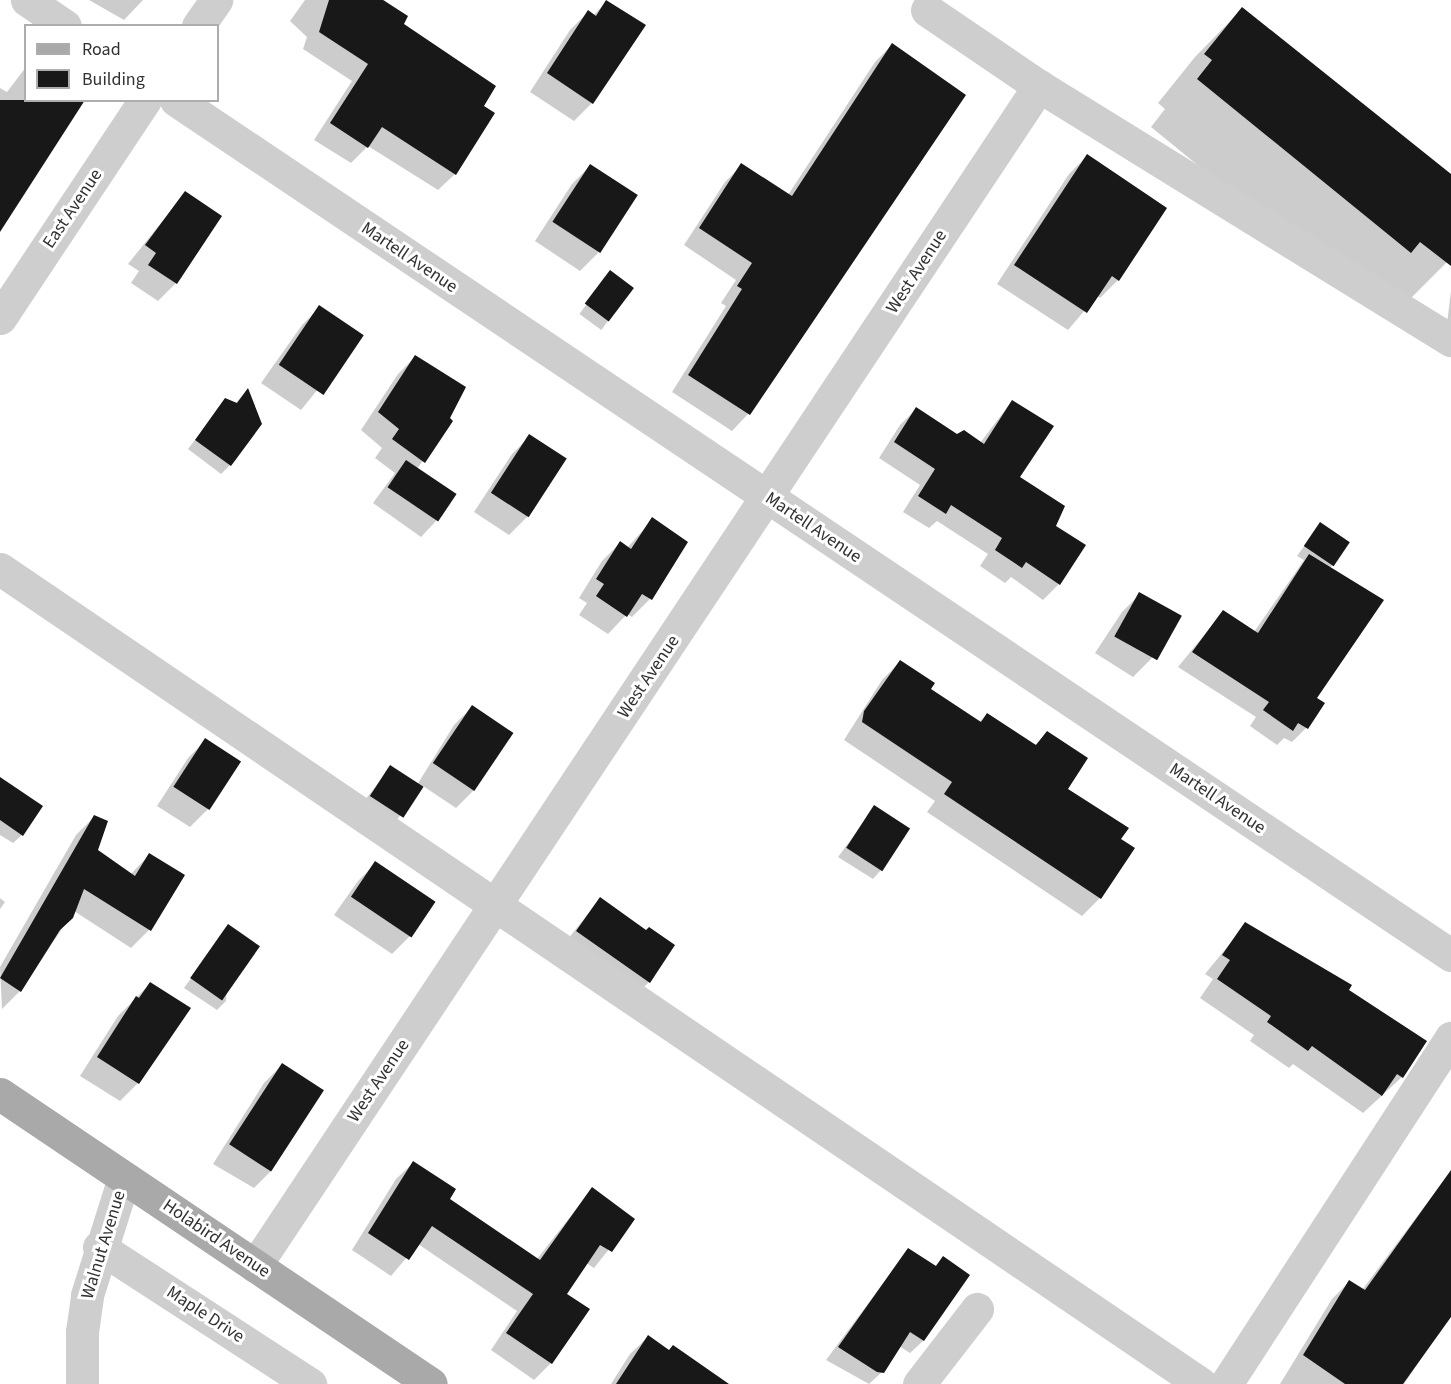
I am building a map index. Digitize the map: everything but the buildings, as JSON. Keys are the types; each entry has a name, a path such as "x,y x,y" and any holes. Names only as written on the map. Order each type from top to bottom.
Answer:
{"main road":[{"name":"Holabird Avenue","path":"0,1094 431,1384"}],"street":[{"path":"27,0 62,24"},
{"path":"199,24 216,0"},
{"path":"927,10 1039,86 1451,340"},
{"name":"West Avenue","path":"255,1266 497,906 1039,86"},
{"name":"East Avenue","path":"0,318 144,102"},
{"name":"Martell Avenue","path":"179,102 1451,955"},
{"path":"0,569 1201,1384"},
{"path":"1226,1384 1451,1038"},
{"name":"Walnut Avenue","path":"82,1384 82,1332 99,1247 124,1178"},
{"name":"Maple Drive","path":"99,1247 310,1384"},
{"path":"919,1384 977,1310"}]}
